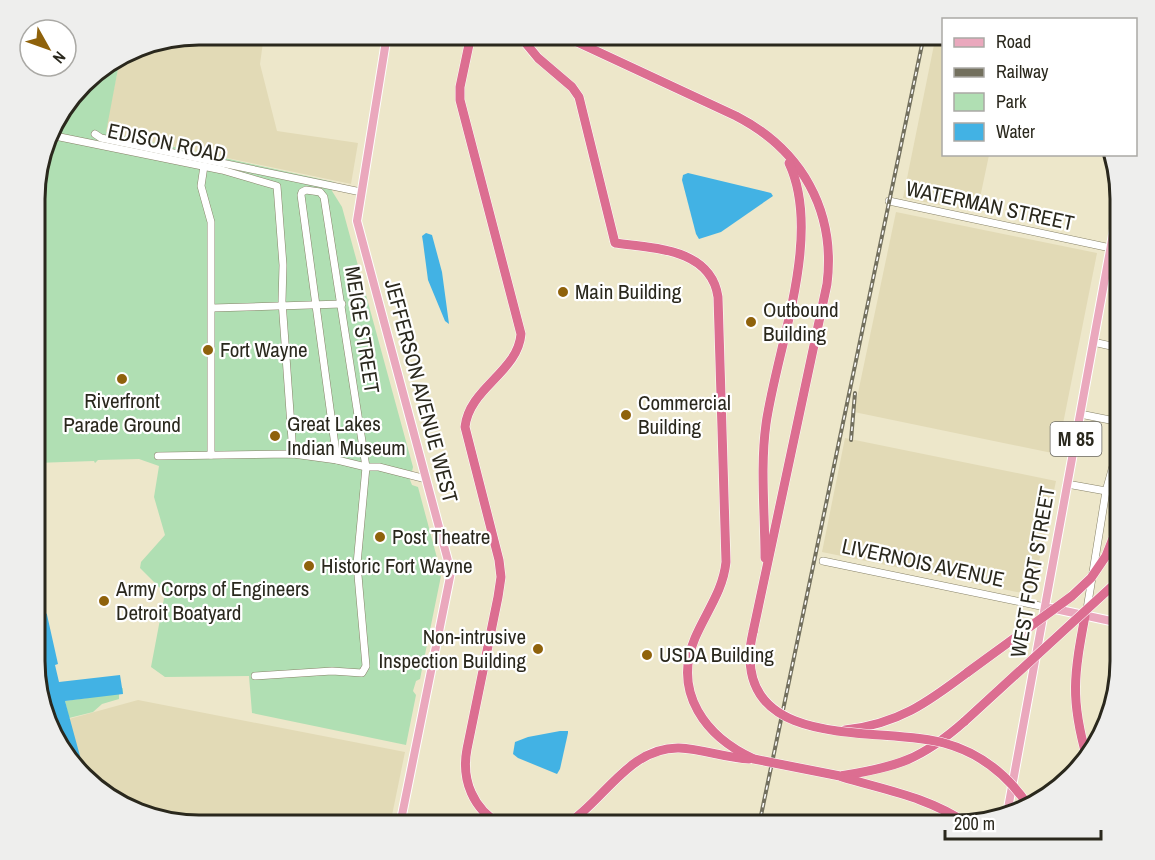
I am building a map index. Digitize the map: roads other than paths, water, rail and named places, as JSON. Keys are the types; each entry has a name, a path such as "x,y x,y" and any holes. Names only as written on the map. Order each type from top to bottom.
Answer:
{"highway":[{"path":"469,45 460,87 460,100 521,334 513,356 473,402 465,427 499,560 501,577 466,749 465,769 468,787 476,803 486,815"},
{"path":"527,45 579,96 615,243 669,250 686,256 706,271 717,292 726,562 720,589 695,637 688,674 691,695 699,714 712,732 727,745 754,759"},
{"path":"583,45 746,121 768,135 779,145 804,177 820,206 828,237 830,261 753,632 750,664 754,681 765,699 779,712 799,723 821,729 918,738 957,747 992,766 1013,785 1024,799"},
{"path":"764,581 765,435 777,364 796,279 802,219 798,185 779,145"},
{"path":"840,730 893,720 924,704 1072,596 1091,578 1110,546"},
{"path":"840,776 884,769 913,759 938,744 1110,588"},
{"path":"1084,747 1077,723 1074,693 1075,669 1085,616"},
{"path":"577,815 629,768 656,752 672,748 754,759 840,776 912,796 952,815"}],"main road":[{"name":"JEFFERSON AVENUE WEST","path":"385,45 357,211 358,225 422,478 451,575 402,815"},
{"name":"WEST FORT STREET","path":"1008,806 1110,248"},
{"name":"LIVERNOIS AVENUE","path":"1045,607 1110,621"}],"street":[{"path":"95,134 101,138 361,192"},
{"name":"EDISON ROAD","path":"58,137 222,170 277,186 283,265 282,307"},
{"path":"204,166 201,186 211,222 211,455"},
{"name":"MEIGE STREET","path":"255,676 332,671 359,673 364,672 366,666 357,564 366,467 323,195 320,192 306,190 301,195 317,305"},
{"name":"WATERMAN STREET","path":"889,201 1110,248"},
{"path":"212,308 342,304"},
{"path":"317,305 337,460"},
{"path":"282,307 293,454"},
{"path":"1093,342 1110,346"},
{"path":"1080,414 1110,420"},
{"path":"158,456 293,454 337,460 366,467 379,467 422,478"},
{"path":"1085,616 1110,477"},
{"path":"1067,484 1106,491"},
{"name":"LIVERNOIS AVENUE","path":"824,561 1045,607"}],"water":[{"path":"688,173 771,193 773,196 721,232 699,239 682,180 683,175"},
{"path":"426,233 432,235 442,272 449,324 445,321 428,280 422,236"},
{"path":"45,606 58,664 55,665 59,682 120,675 123,694 65,701 81,760 61,729 50,701 45,671"},
{"path":"568,731 568,733 557,774 513,754 515,742"}],"railway":[{"path":"761,815 922,45"},
{"path":"851,440 855,393"}],"place":[{"name":"Main Building","path":"563,292"},
{"name":"Outbound Building","path":"751,322"},
{"name":"Fort Wayne","path":"208,350"},
{"name":"Riverfront Parade Ground","path":"122,379"},
{"name":"Commercial Building","path":"626,415"},
{"name":"Great Lakes Indian Museum","path":"275,436"},
{"name":"Post Theatre","path":"380,537"},
{"name":"Historic Fort Wayne","path":"309,566"},
{"name":"Army Corps of Engineers Detroit Boatyard","path":"104,601"},
{"name":"Non-intrusive Inspection Building","path":"538,649"},
{"name":"USDA Building","path":"647,655"}]}
